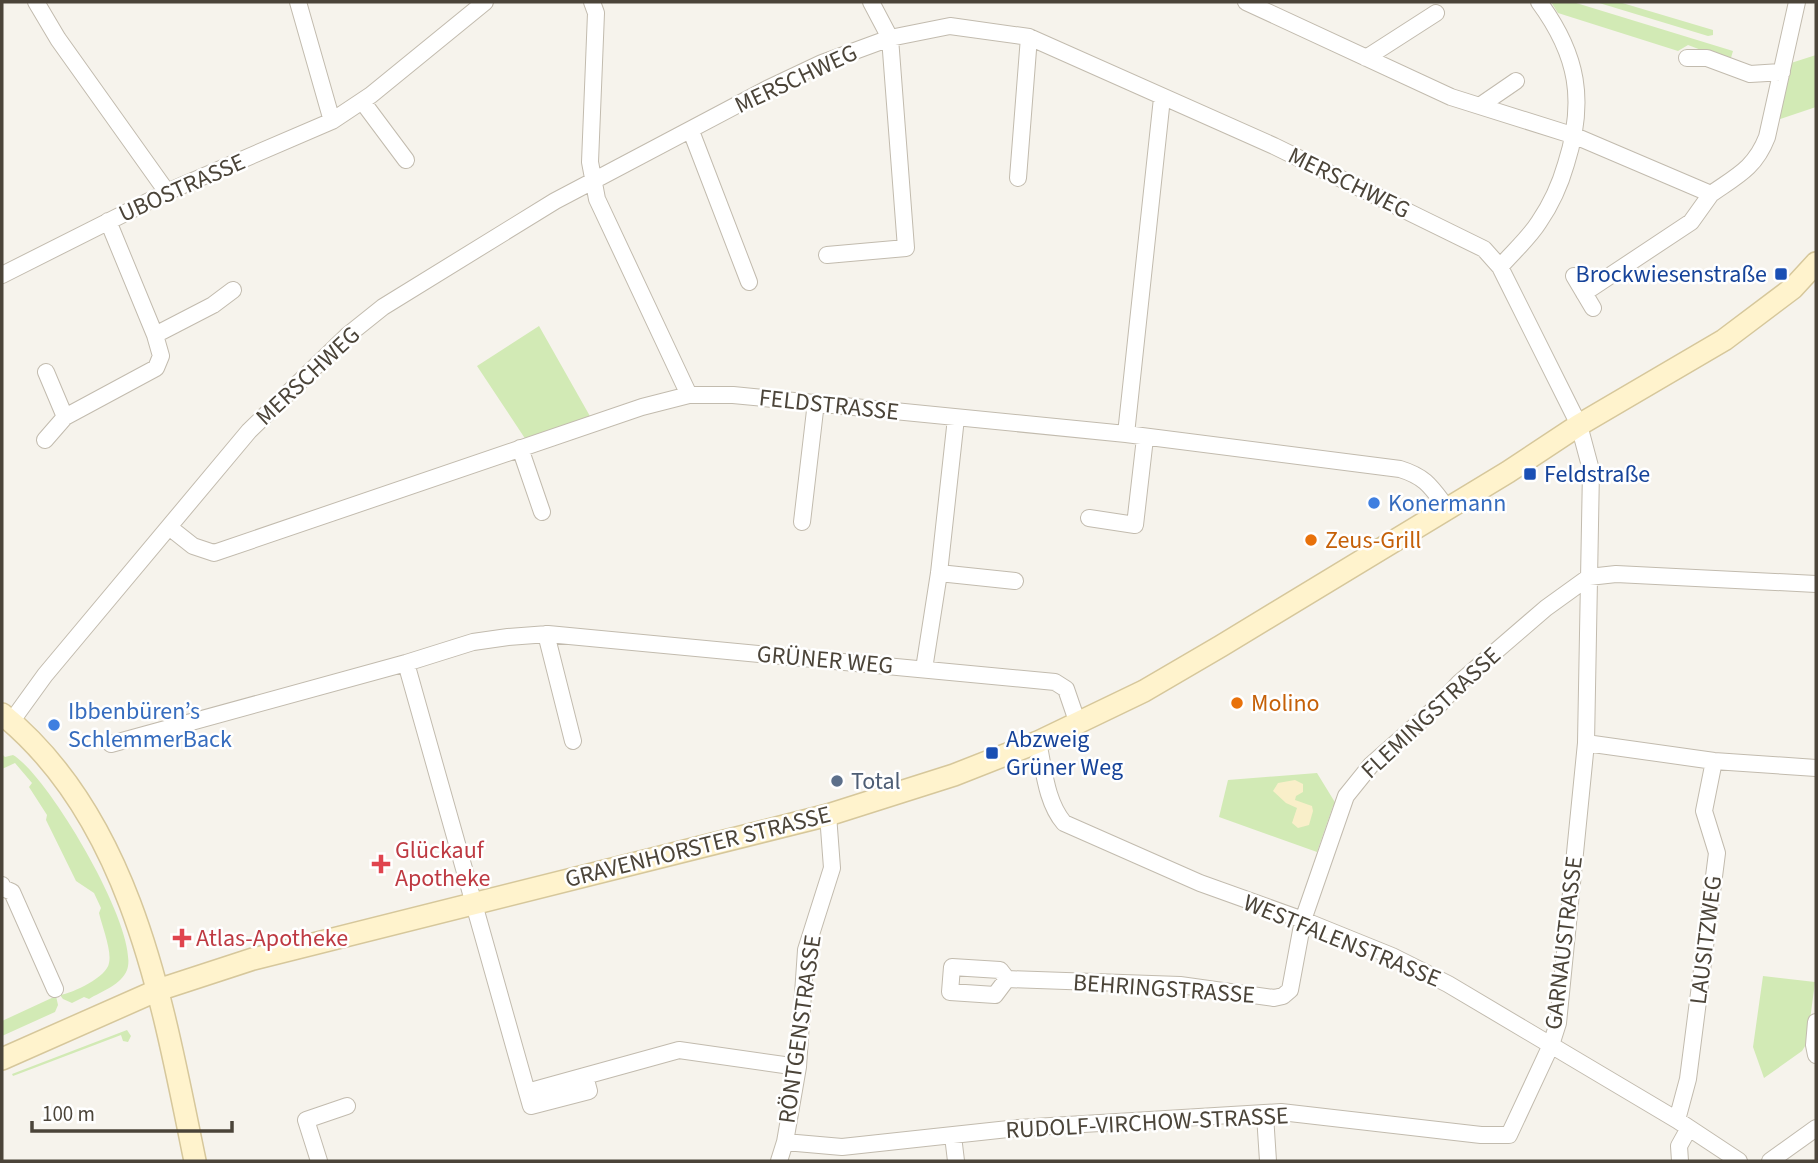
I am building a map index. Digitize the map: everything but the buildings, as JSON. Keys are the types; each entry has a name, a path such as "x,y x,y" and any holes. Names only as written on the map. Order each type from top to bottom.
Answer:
{"main road":[{"name":"GRAVENHORSTER STRASSE","path":"2,1059 158,990 253,959 828,815 954,775 1038,742 1144,691 1221,646 1579,425 1734,333 1788,293 1816,263"},
{"path":"6,718 35,745 61,776 103,844 134,911 158,990 195,1161"}],"street":[{"path":"36,2 58,39 167,192"},
{"path":"298,2 332,121"},
{"path":"592,2 596,13 590,162 597,199 689,395"},
{"path":"827,255 906,248 890,38 871,2"},
{"path":"1246,2 1451,97 1575,136 1711,194"},
{"path":"1500,267 1538,225 1557,192 1575,136 1578,107 1575,71 1555,23 1539,2"},
{"path":"1584,293 1690,222 1711,194 1751,167 1761,154 1783,72 1797,2"},
{"name":"UBOSTRASSE","path":"2,275 167,192 332,121 362,101 476,5"},
{"path":"1366,58 1436,13"},
{"name":"MERSCHWEG","path":"6,718 46,675 249,431 348,335 383,307 555,201 766,89 822,63 890,38 950,26 1029,37 1274,146 1473,242 1484,249 1500,267 1579,425"},
{"path":"1018,178 1029,37"},
{"path":"1687,58 1707,58 1750,74 1783,72"},
{"path":"1481,105 1516,81"},
{"path":"1126,434 1162,98"},
{"path":"362,101 406,160"},
{"path":"691,131 749,282"},
{"path":"45,440 65,417 156,368 161,356 108,221"},
{"path":"1574,276 1593,308"},
{"path":"155,335 213,305 233,290"},
{"path":"46,372 65,417"},
{"name":"FELDSTRASSE","path":"169,527 193,546 214,552 642,407 689,395 733,394 1126,434 1400,469 1417,474 1429,484 1447,508"},
{"path":"802,522 816,402"},
{"path":"924,668 939,573 956,418"},
{"name":"GARNAUSTRASSE","path":"1509,1135 1551,1045 1558,1023 1586,743 1591,470 1579,425"},
{"path":"1088,518 1135,525 1145,438"},
{"path":"520,448 542,512"},
{"path":"939,573 1015,581"},
{"path":"1589,577 1616,574 1816,584"},
{"name":"FLEMINGSTRASSE","path":"1303,920 1346,796 1371,765 1440,704 1459,683 1546,608 1589,577"},
{"path":"546,635 573,741"},
{"name":"GRÜNER WEG","path":"111,744 473,642 508,636 546,635 1055,682 1066,689 1079,724"},
{"path":"406,663 527,1092 679,1050 798,1067"},
{"name":"WESTFALENSTRASSE","path":"1038,742 1051,800 1056,814 1064,823 1200,883 1392,956 1452,986 1683,1124 1739,1161"},
{"path":"1586,743 1714,761 1816,768"},
{"name":"LAUSITZWEG","path":"1683,1124 1717,852 1704,811 1714,761"},
{"name":"RÖNTGENSTRASSE","path":"779,1161 785,1142 798,1067 806,950 832,868 828,815"},
{"path":"2,885 12,892 55,989"},
{"name":"BEHRINGSTRASSE","path":"1007,978 1180,985 1274,998 1283,996 1290,990 1303,920"},
{"path":"1816,1022 1816,1055"},
{"path":"319,1161 306,1120 347,1106"},
{"name":"RUDOLF-VIRCHOW-STRASSE","path":"785,1142 842,1147 1018,1128 1280,1112 1481,1135 1509,1135"},
{"path":"1265,1115 1268,1161"},
{"path":"1680,1161 1679,1146 1683,1124"},
{"path":"1770,1161 1816,1128"},
{"path":"953,1136 956,1161"}],"green space":[{"path":"1551,2 1573,2 1733,51 1730,61 1688,45 1678,51 1558,13"},
{"path":"1596,2 1619,2 1713,30 1713,35 1708,36"},
{"path":"1816,55 1816,107 1777,120 1791,63"},
{"path":"539,326 591,418 526,440 477,366"},
{"path":"2,754 5,757 13,755 29,768 48,792 88,856 120,923 128,951 127,970 116,984 89,999 84,997 72,1003 60,995 89,984 107,968 109,952 99,913 101,908 94,893 76,881 46,820 47,815 29,787 32,783 15,763 2,769"},
{"path":"1317,773 1336,804 1317,852 1219,817 1228,780"},
{"path":"1763,976 1815,982 1807,1043 1802,1051 1764,1078 1753,1047"},
{"path":"56,996 58,1005 55,1012 2,1036 2,1021"},
{"path":"127,1030 131,1036 128,1042 123,1041 121,1035 13,1076 12,1074"}],"sand":[{"path":"1295,780 1303,784 1303,792 1296,796 1295,800 1312,806 1313,811 1309,825 1298,828 1292,823 1297,808 1286,803 1273,791 1278,783"}],"place":[{"name":"Brockwiesenstraße","path":"1781,274"},
{"name":"Feldstraße","path":"1530,474"},
{"name":"Konermann","path":"1374,503"},
{"name":"Zeus-Grill","path":"1311,540"},
{"name":"Molino","path":"1237,703"},
{"name":"Ibbenbüren’s SchlemmerBack","path":"54,725"},
{"name":"Abzweig Grüner Weg","path":"992,753"},
{"name":"Total","path":"837,781"},
{"name":"Glückauf Apotheke","path":"381,864"},
{"name":"Atlas-Apotheke","path":"182,938"}]}
